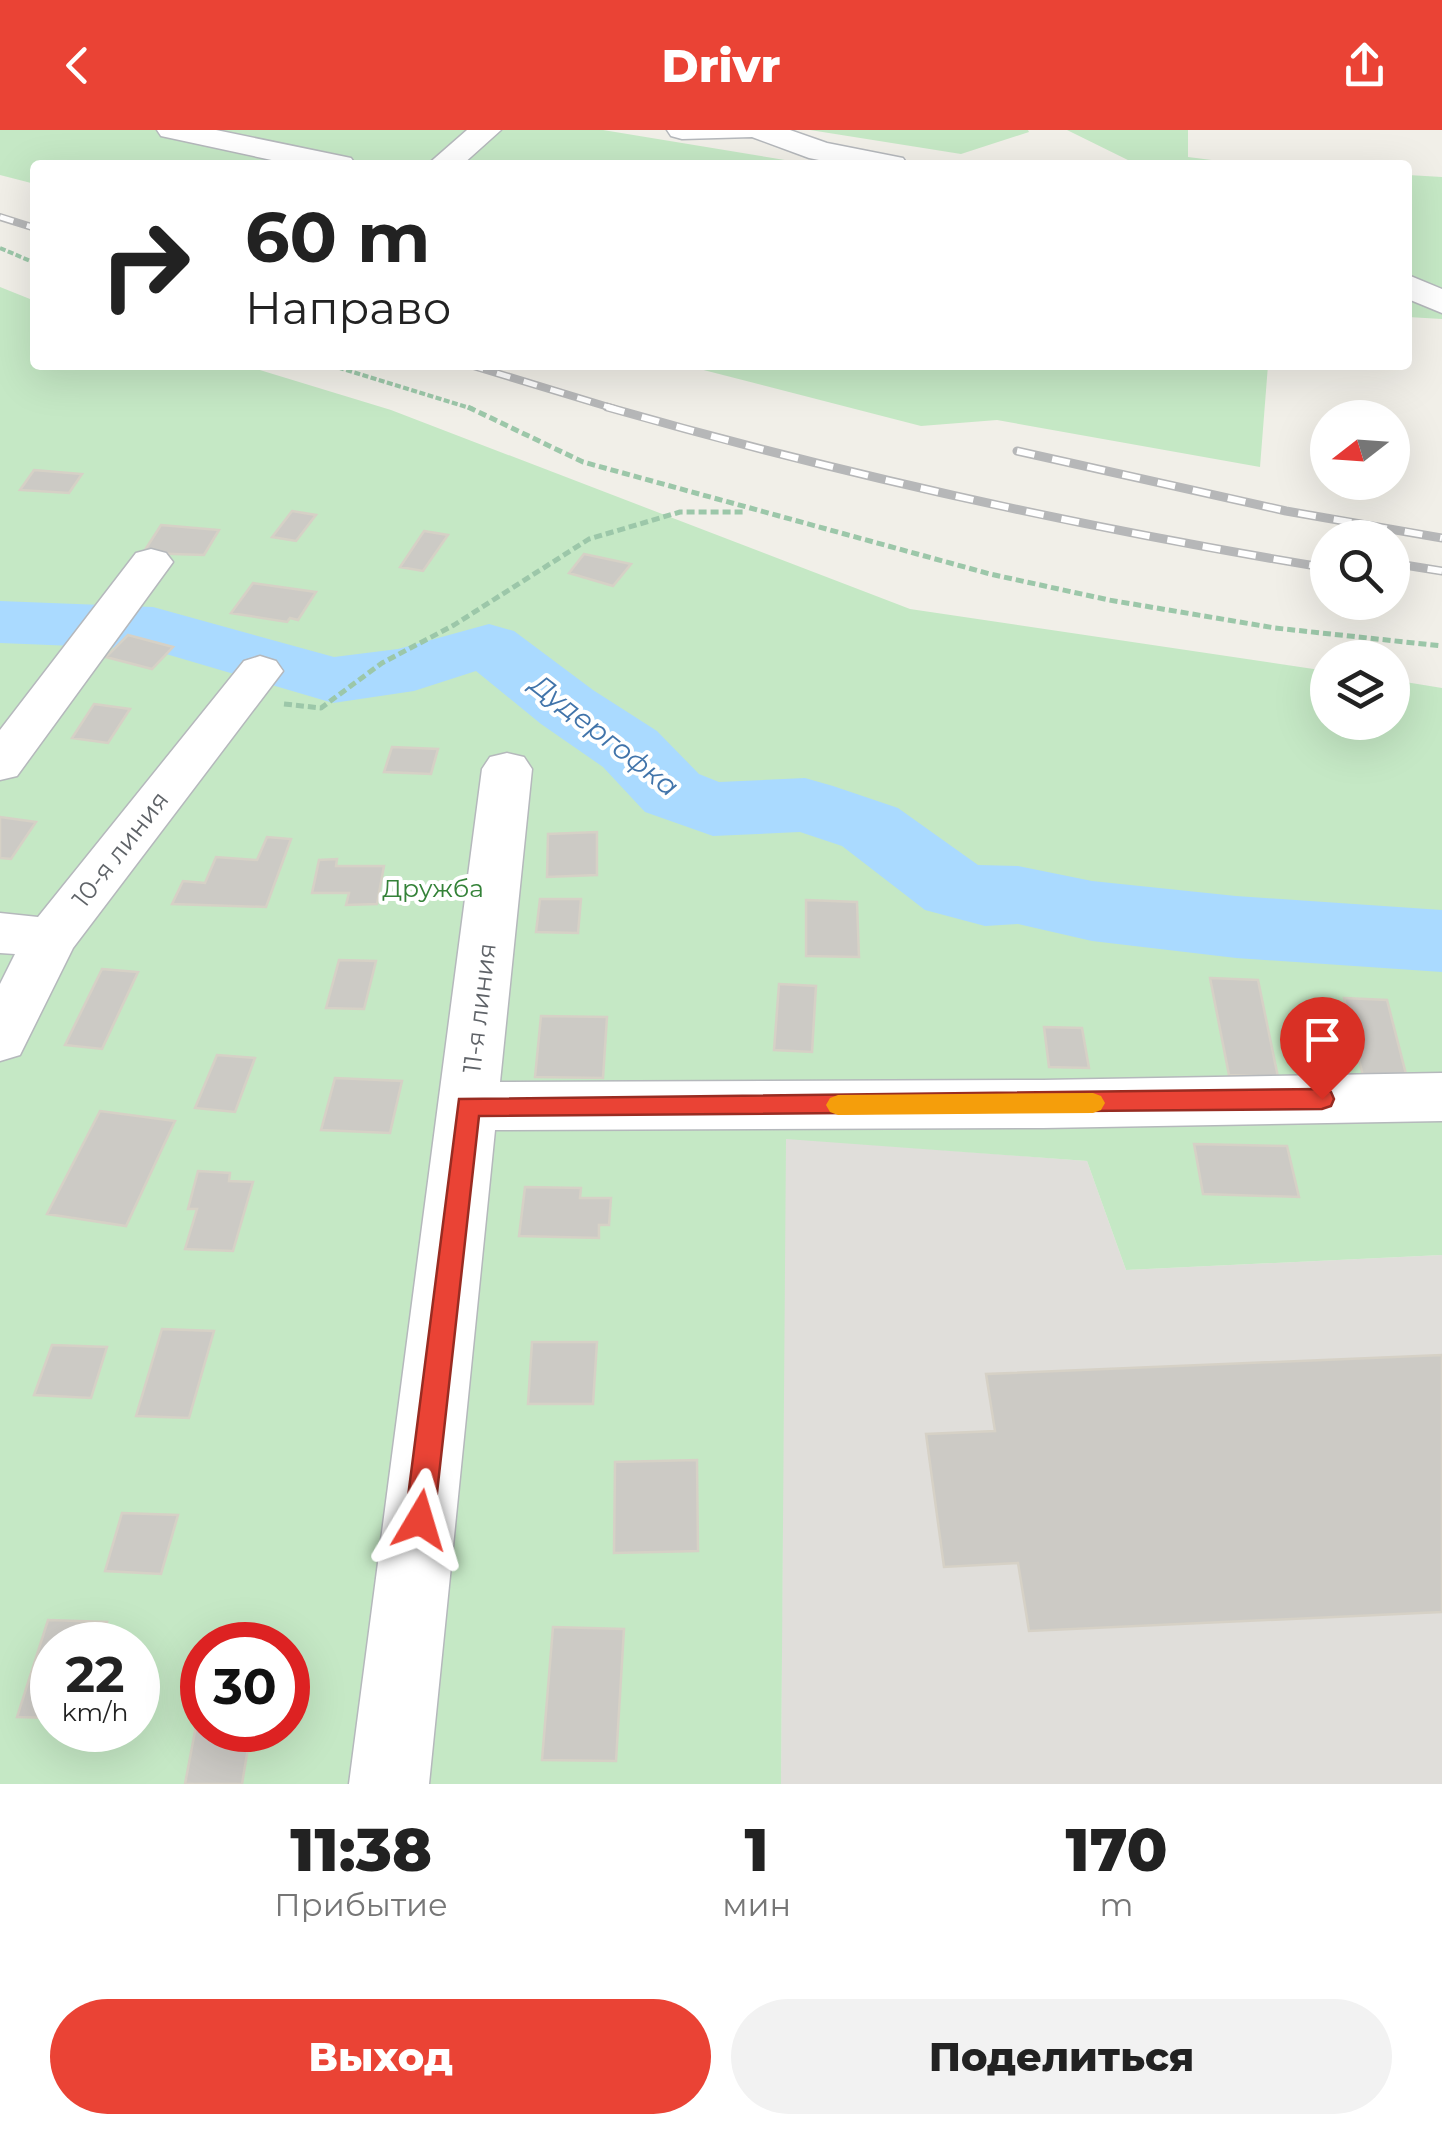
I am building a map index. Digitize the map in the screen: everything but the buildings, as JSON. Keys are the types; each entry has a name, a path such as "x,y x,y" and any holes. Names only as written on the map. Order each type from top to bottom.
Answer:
{"street":[{"path":"172,130 316,160"},
{"path":"449,160 486,130"},
{"path":"682,130 743,130"},
{"path":"761,130 820,151 866,160"},
{"path":"1412,288 1442,302"},
{"path":"0,764 152,562"},
{"name":"10-я линия","path":"0,1040 26,936 260,671"},
{"name":"11-я линия","path":"389,1784 507,769"},
{"path":"468,1106 1043,1104 1442,1096"}],"path":[{"path":"0,248 30,261"},
{"path":"347,370 467,406 583,462 990,574 1109,600 1276,628 1442,646"},
{"path":"321,708 382,663 483,608 589,539 680,512 756,512"}],"shaded area":[{"path":"785,1138 1087,1161 1126,1270 1442,1255 1442,1784 781,1784"}],"green space":[{"path":"0,130 603,130 785,160 30,160 30,183 0,175"},
{"path":"810,130 1028,130 1029,132 961,154"},
{"path":"1067,130 1188,130 1188,157 1212,160 1128,160"},
{"path":"1412,175 1442,177 1442,319 1412,317"},
{"name":"Дружба","path":"0,287 30,299 30,370 259,370 391,410 910,609 1310,668 1310,740 1410,740 1410,683 1442,688 1442,1255 1126,1270 1087,1161 786,1139 781,1784 0,1784"},
{"path":"703,370 1268,370 1260,467 997,420 921,426"}],"waterway":[{"name":"Дудергофка","path":"0,622 153,628 333,680 414,669 437,658 489,646 567,707 630,749 672,793 713,809 805,805 870,827 954,889 985,896 1018,895 1092,911 1236,927 1442,941"}],"railway":[{"path":"0,217 30,226"},
{"path":"486,370 615,409"},
{"path":"607,407 965,498 1310,565"},
{"path":"1017,451 1286,511 1442,538"},
{"path":"1410,566 1442,571"}],"slow traffic":[{"path":"838,1105 1093,1103"}],"route":[{"path":"420,1520 468,1106 1322,1099"}]}
